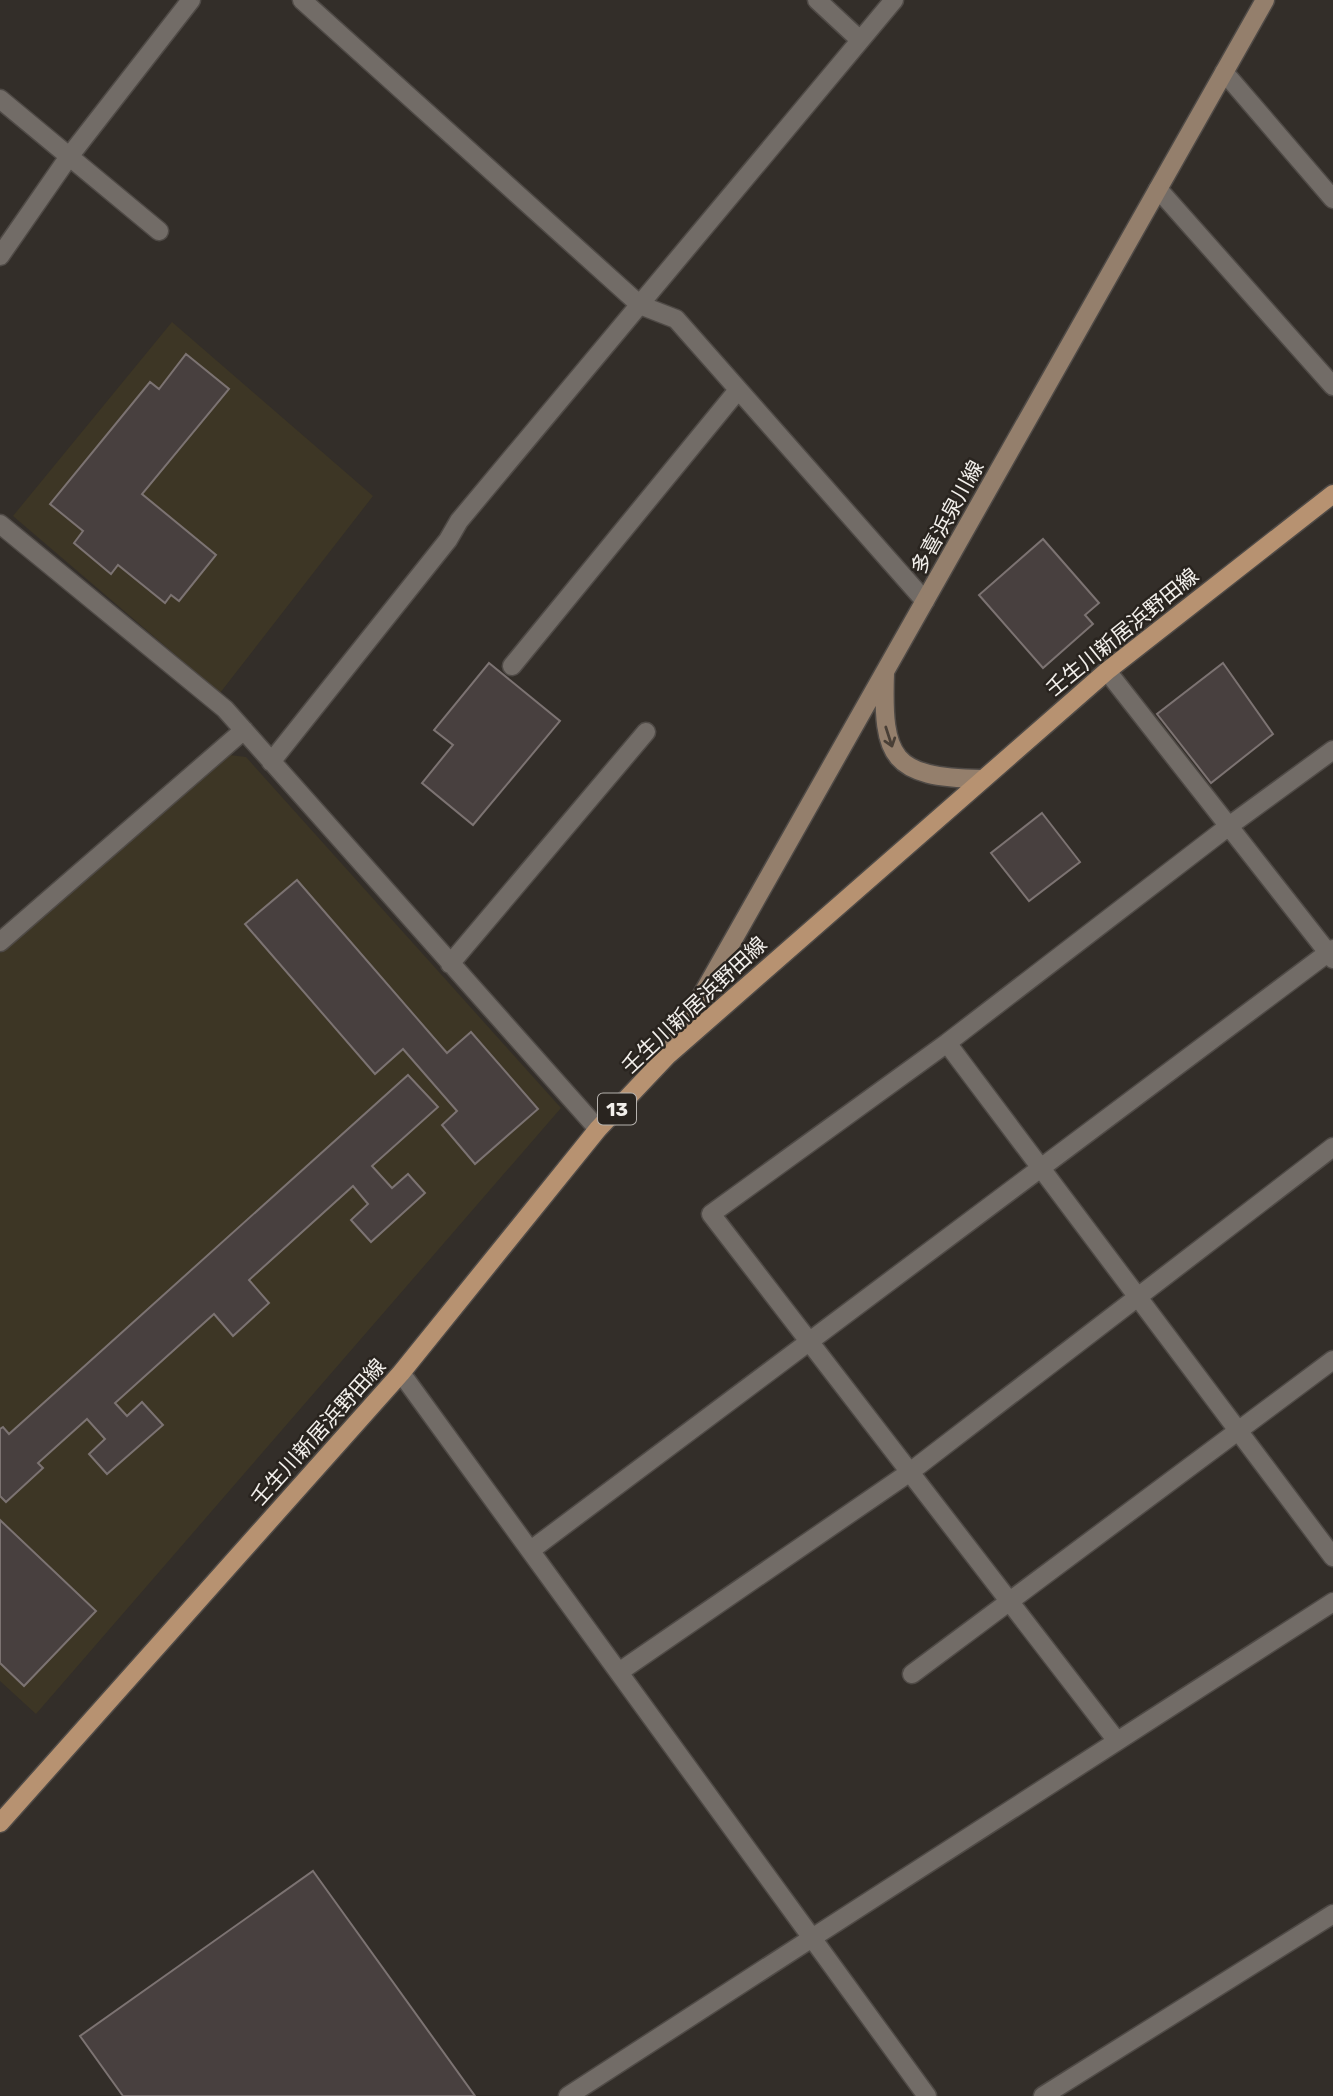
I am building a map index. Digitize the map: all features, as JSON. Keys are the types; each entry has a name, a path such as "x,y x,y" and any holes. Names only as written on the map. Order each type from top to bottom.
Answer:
{"main road":[{"name":"多喜浜泉川線","path":"667,1056 1265,0"},
{"name":"壬生川新居浜野田線","path":"0,1822 401,1373 598,1129 667,1056 1107,671 1333,494"},
{"path":"886,670 885,730 899,760 912,770 929,776 981,779"}],"street":[{"path":"0,256 68,158 191,0"},
{"path":"302,0 640,305 676,319 925,601"},
{"path":"817,0 860,40"},
{"path":"271,762 448,540 459,521 894,0"},
{"path":"1224,72 1333,199"},
{"path":"0,99 159,231"},
{"path":"1158,189 1333,386"},
{"path":"512,666 738,390"},
{"path":"0,524 225,709 598,1129"},
{"path":"531,1550 808,1339 1043,1169 1331,953 1107,671"},
{"path":"0,942 244,730"},
{"path":"450,964 646,732"},
{"path":"1117,1741 711,1213 947,1043 1229,826 1333,750"},
{"path":"947,1043 1333,1557"},
{"path":"619,1672 910,1472 1333,1147"},
{"path":"912,1674 1333,1360"},
{"path":"401,1373 927,2096"},
{"path":"568,2096 1333,1602"},
{"path":"1043,2096 1333,1914"}],"shaded area":[{"path":"172,322 373,496 220,693 13,516"},
{"path":"229,755 246,757 561,1108 36,1714 0,1681 0,953"}],"building":[{"path":"186,354 229,389 142,494 216,555 179,601 171,595 165,603 118,565 111,574 74,543 83,531 50,504 150,382 159,389"},
{"path":"1043,539 1099,603 1085,615 1093,624 1043,668 979,595"},
{"path":"489,663 560,721 473,825 422,783 453,745 434,730"},
{"path":"1223,663 1273,734 1211,783 1157,714"},
{"path":"1042,813 1080,862 1029,901 991,853"},
{"path":"297,880 447,1053 471,1032 538,1109 475,1164 442,1125 457,1111 403,1049 375,1074 245,924"},
{"path":"408,1075 438,1107 372,1166 392,1188 408,1174 425,1193 371,1242 351,1220 368,1204 353,1186 249,1280 269,1303 233,1336 214,1314 115,1403 127,1416 142,1402 163,1425 107,1474 89,1454 105,1439 87,1419 38,1463 43,1468 6,1502 0,1496 0,1429 3,1427 9,1434"},
{"path":"0,1520 96,1611 24,1686 0,1663"},
{"path":"313,1871 475,2096 123,2096 80,2036"}]}
